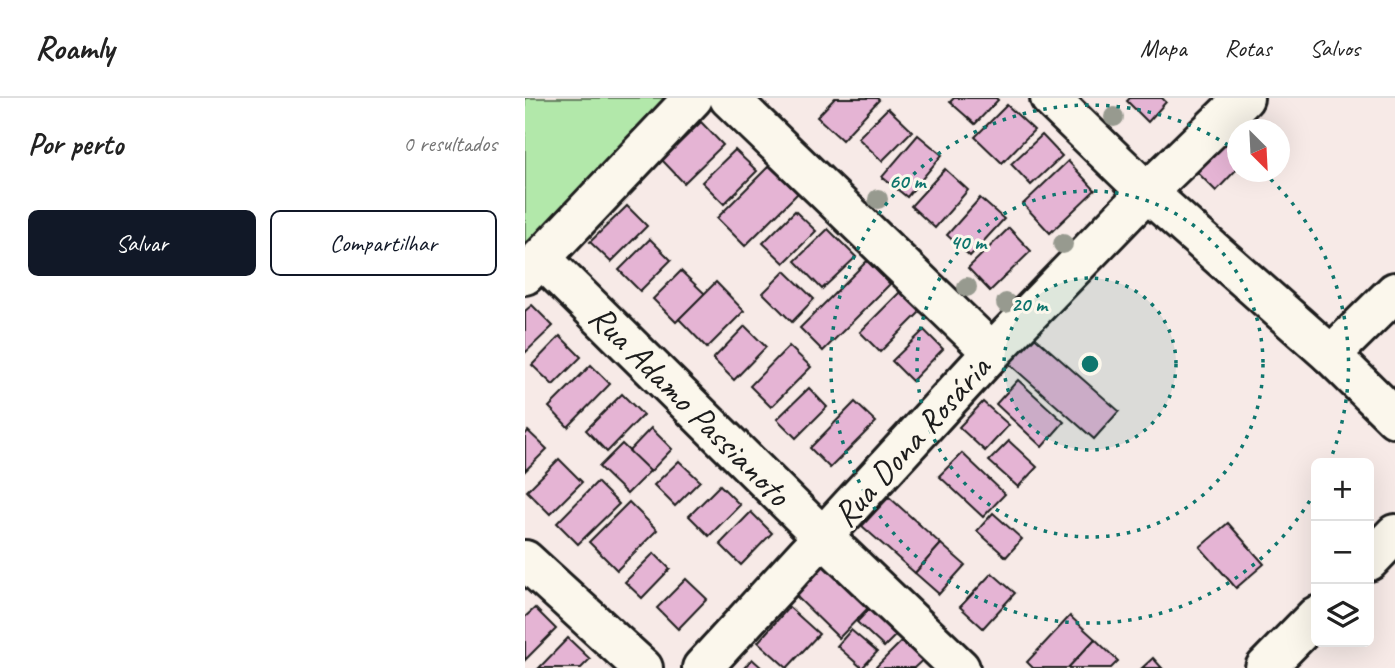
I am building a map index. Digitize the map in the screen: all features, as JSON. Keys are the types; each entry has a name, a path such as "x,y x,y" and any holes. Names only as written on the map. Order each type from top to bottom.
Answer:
{"street":[{"path":"533,267 693,98"},
{"path":"729,98 992,352"},
{"path":"1050,98 1147,192 1331,355 1395,418"},
{"name":"Rua Dona Rosária","path":"702,668 992,352 1147,192 1244,98"},
{"name":"Rua Adamo Passianoto","path":"533,267 961,668"},
{"path":"1331,355 1395,292"},
{"path":"1374,556 1395,534"},
{"path":"525,561 643,668"},
{"path":"1265,668 1311,620"}],"green space":[{"path":"525,98 673,98 525,247"}],"building":[{"path":"835,98 879,100 842,140 817,117"},
{"path":"954,98 998,100 975,124 950,102"},
{"path":"1130,98 1162,98 1166,102 1148,122 1127,101"},
{"path":"1007,105 1034,130 1002,163 975,137"},
{"path":"888,108 912,131 882,161 858,138"},
{"path":"1248,111 1256,119 1240,119"},
{"path":"701,122 723,145 684,183 662,160"},
{"path":"1227,132 1227,179 1216,191 1192,167"},
{"path":"918,135 942,155 907,197 882,177"},
{"path":"1042,135 1062,156 1031,185 1011,164"},
{"path":"735,150 757,171 724,204 702,182"},
{"path":"1068,161 1095,190 1050,233 1023,204"},
{"path":"770,165 798,193 745,246 717,218"},
{"path":"945,169 968,190 935,228 911,206"},
{"path":"980,198 1004,219 970,256 947,235"},
{"path":"627,206 647,226 611,262 590,242"},
{"path":"795,211 816,231 784,263 763,243"},
{"path":"1009,228 1031,251 990,291 968,268"},
{"path":"828,229 856,257 822,289 795,261"},
{"path":"650,239 671,260 640,291 619,270"},
{"path":"867,261 890,284 823,351 800,328"},
{"path":"681,271 705,294 676,322 653,299"},
{"path":"785,271 814,299 792,322 763,293"},
{"path":"716,282 744,311 707,348 679,319"},
{"path":"901,291 921,311 880,352 860,332"},
{"path":"532,305 553,326 525,353 525,311"},
{"path":"745,326 766,347 734,380 713,359"},
{"path":"924,330 943,349 912,381 892,361"},
{"path":"1030,333 1119,411 1094,439 1006,361"},
{"path":"560,336 581,357 553,385 532,365"},
{"path":"789,346 811,367 771,407 750,386"},
{"path":"591,365 610,384 568,427 549,407"},
{"path":"1018,380 1064,422 1042,447 996,404"},
{"path":"809,388 827,407 796,438 777,419"},
{"path":"622,394 643,415 607,452 586,430"},
{"path":"855,402 876,422 830,468 810,448"},
{"path":"983,402 1009,425 985,451 959,427"},
{"path":"651,428 672,449 650,472 629,451"},
{"path":"528,431 547,449 525,471 525,435"},
{"path":"1009,441 1037,467 1018,487 989,461"},
{"path":"622,444 650,471 627,494 599,467"},
{"path":"962,453 1005,494 983,517 939,476"},
{"path":"559,459 582,482 550,514 527,491"},
{"path":"679,461 700,481 675,506 654,485"},
{"path":"597,482 619,504 578,544 557,523"},
{"path":"720,485 740,505 709,536 689,516"},
{"path":"889,497 941,544 915,573 862,526"},
{"path":"629,502 657,530 617,570 589,542"},
{"path":"751,512 772,533 741,565 720,544"},
{"path":"993,513 1022,539 1006,557 977,531"},
{"path":"1228,523 1264,564 1236,588 1200,547"},
{"path":"941,544 965,565 939,594 915,573"},
{"path":"654,553 670,569 642,598 625,582"},
{"path":"825,564 869,607 839,638 795,595"},
{"path":"992,573 1015,593 983,628 960,607"},
{"path":"686,579 707,599 678,629 657,608"},
{"path":"876,602 903,628 884,647 857,622"},
{"path":"789,607 819,634 787,668 758,642"},
{"path":"535,608 556,629 525,660 525,617"},
{"path":"1070,616 1095,639 1068,668 1033,668 1027,662"},
{"path":"851,630 877,652 862,668 837,646"},
{"path":"908,635 928,655 914,668 875,668"},
{"path":"568,638 590,659 581,668 539,668"},
{"path":"1095,639 1118,661 1111,668 1068,668"},
{"path":"1153,658 1162,668 1142,668"},
{"path":"752,659 762,668 744,668"}]}
